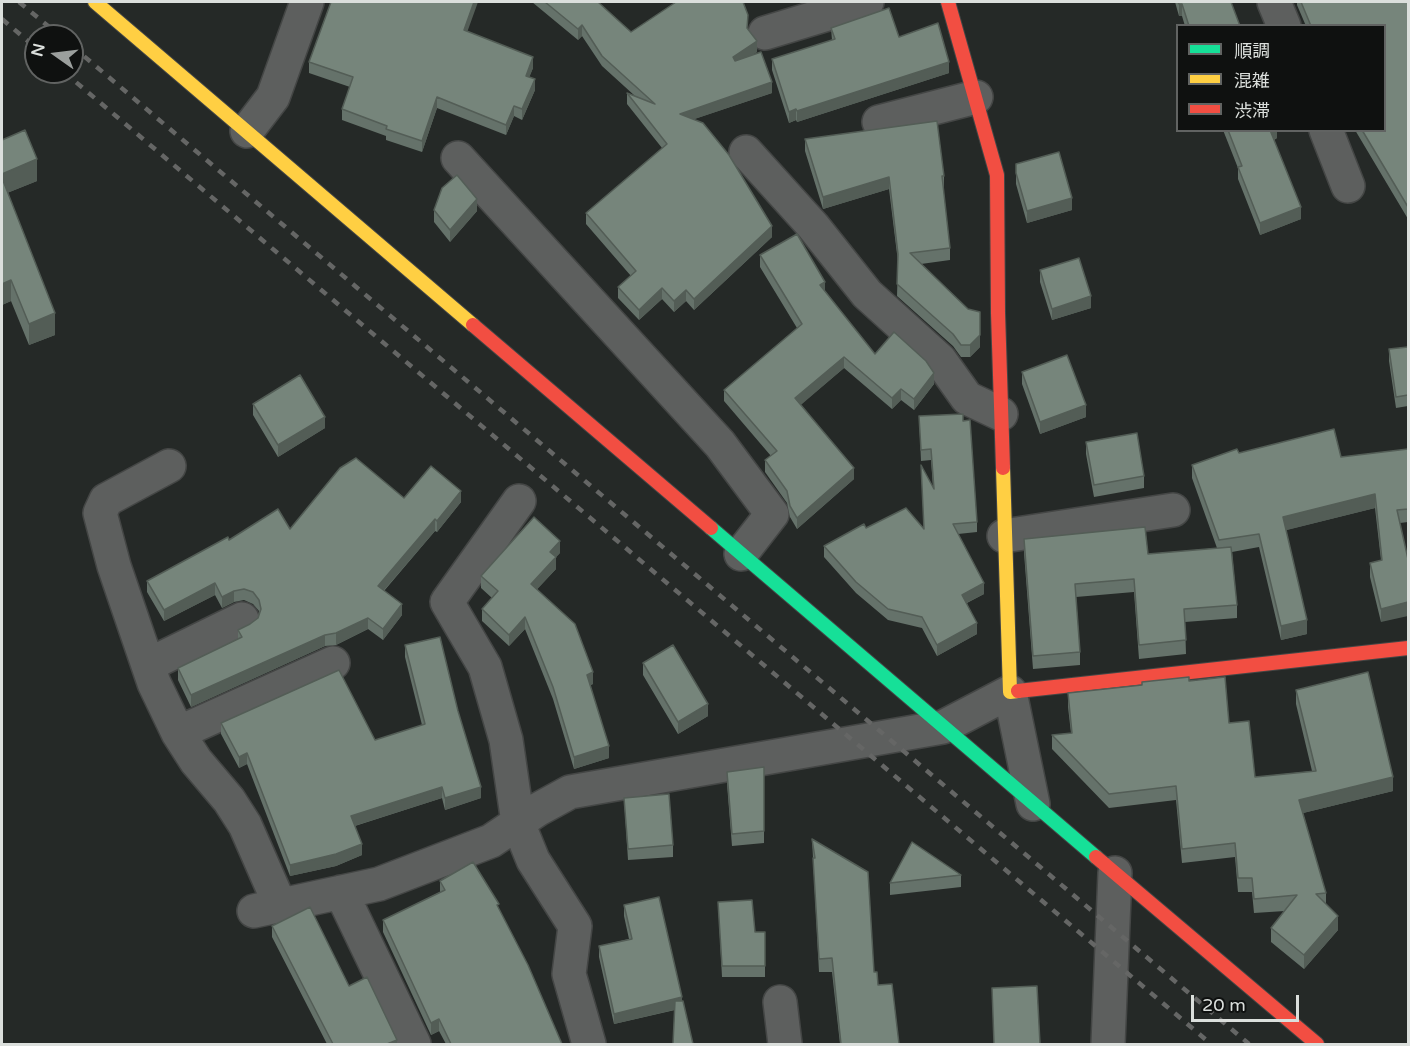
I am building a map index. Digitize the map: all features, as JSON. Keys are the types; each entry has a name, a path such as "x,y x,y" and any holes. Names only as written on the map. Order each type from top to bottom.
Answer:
{"street":[{"path":"95,2 1317,1044"},
{"path":"247,131 273,97 307,2"},
{"path":"765,33 867,2"},
{"path":"948,2 997,175 1004,536 1010,692 1033,804"},
{"path":"1274,2 1283,24"},
{"path":"879,122 976,97"},
{"path":"1327,132 1348,186"},
{"path":"746,152 813,226 867,294 940,360 967,398 1001,414"},
{"path":"458,159 720,444 772,513 741,554"},
{"path":"169,466 106,500 100,513 114,566 154,683 178,733 196,761 229,800 245,825 267,908 379,884 491,841 570,792 943,727 1010,692 1408,648"},
{"path":"519,501 447,602 485,667 506,740 518,823 533,860 575,926 568,974 589,1044"},
{"path":"1004,536 1173,510"},
{"path":"148,665 242,619"},
{"path":"178,733 333,663"},
{"path":"1108,1044 1115,873"},
{"path":"341,892 414,1044"},
{"path":"780,1002 786,1044"}],"building":[{"path":"331,2 474,2 464,30 533,57 526,76 535,79 522,109 514,106 506,125 437,97 422,141 386,129 387,126 342,109 353,77 309,62"},
{"path":"545,2 598,2 631,32 676,2 743,2 748,15 747,28 757,41 733,57 735,61 761,52 772,82 680,114 703,123 729,155 772,226 694,299 686,290 674,301 662,288 639,310 618,287 636,271 586,213 667,144 627,93 655,104 602,56 582,25 578,29"},
{"path":"1178,2 1231,2 1239,24 1188,24 1182,4"},
{"path":"1301,2 1408,2 1408,207 1363,132 1386,132 1386,24 1310,24"},
{"path":"889,8 899,37 938,23 949,62 789,112 772,59 835,39 831,28"},
{"path":"937,121 950,248 910,253 968,309 980,312 980,335 970,345 961,345 953,334 897,284 898,254 889,177 823,197 805,139"},
{"path":"25,130 37,159 2,174 2,140"},
{"path":"1229,132 1271,132 1301,207 1260,223 1238,167 1242,166"},
{"path":"1059,152 1072,198 1027,211 1016,173 1016,164"},
{"path":"457,175 477,199 450,230 434,210 442,188"},
{"path":"2,178 55,313 29,324 11,280 2,284"},
{"path":"797,234 825,282 820,285 875,354 894,332 926,361 934,373 914,399 901,389 892,398 844,357 795,398 854,468 797,518 790,506 787,491 765,460 777,451 724,390 802,324 760,255"},
{"path":"1079,258 1091,296 1052,309 1040,270"},
{"path":"1408,347 1408,395 1396,397 1389,349"},
{"path":"1067,355 1086,405 1040,422 1022,372"},
{"path":"300,375 325,417 278,445 253,404"},
{"path":"963,414 963,421 970,420 977,522 953,524 984,583 962,595 977,623 937,645 922,617 888,609 856,582 824,546 864,524 866,528 906,508 924,529 921,465 934,489 931,449 921,450 919,416"},
{"path":"1334,429 1341,457 1408,449 1408,509 1397,510 1408,559 1408,602 1381,609 1370,563 1382,560 1375,494 1283,517 1307,620 1281,626 1259,534 1219,540 1192,465 1237,449 1239,453"},
{"path":"1137,433 1144,476 1094,485 1086,442"},
{"path":"356,458 404,498 431,466 461,491 378,586 402,604 383,629 368,618 191,695 178,668 242,637 238,630 258,618 261,609 259,600 253,592 244,589 222,597 215,583 164,610 147,581 228,537 229,540 278,509 290,529 340,468"},
{"path":"534,517 560,541 550,552 556,557 531,584 575,624 593,672 587,675 609,746 574,757 553,687 525,617 509,635 482,609 498,591 481,576"},
{"path":"1145,527 1148,554 1231,547 1237,605 1184,609 1186,640 1139,645 1134,579 1075,584 1080,652 1033,656 1024,539"},
{"path":"440,637 458,711 481,787 445,798 442,787 351,816 362,844 336,854 290,865 247,753 239,757 221,723 339,670 375,740 425,724 405,645"},
{"path":"673,645 708,704 678,722 643,663"},
{"path":"1368,672 1393,777 1299,800 1326,893 1316,894 1338,916 1304,955 1271,928 1297,895 1254,899 1252,878 1238,878 1235,843 1182,849 1176,786 1109,794 1052,735 1072,733 1068,693 1189,677 1189,681 1225,677 1229,723 1249,721 1255,777 1316,771 1296,690"},
{"path":"764,767 764,831 732,834 727,772"},
{"path":"669,794 673,845 628,849 624,798"},
{"path":"812,839 868,872 874,972 877,972 878,985 892,984 899,1044 841,1044 832,958 819,959 813,858 815,858"},
{"path":"912,842 961,875 890,883"},
{"path":"473,862 499,904 497,905 528,965 562,1044 451,1044 439,1019 431,1023 383,920 445,890 440,881"},
{"path":"659,897 682,997 614,1014 599,946 632,939 624,905"},
{"path":"752,900 755,932 765,932 765,966 722,966 718,902"},
{"path":"310,907 349,986 367,977 397,1040 387,1044 333,1044 272,926"},
{"path":"1037,986 1040,1044 994,1044 992,988"},
{"path":"675,1001 683,1001 693,1044 673,1044"}],"railway":[{"path":"19,2 46,24"},
{"path":"2,19 24,38"},
{"path":"84,56 1249,1044"},
{"path":"78,84 1211,1044"}],"traffic: fast":[{"path":"711,528 1096,857"}],"traffic: slow":[{"path":"95,2 473,325"},
{"path":"1003,468 1010,692 1018,691"}],"traffic: jam":[{"path":"948,2 997,175 998,313 1003,468"},
{"path":"473,325 711,528"},
{"path":"1018,691 1408,648"},
{"path":"1096,857 1317,1044"}]}
